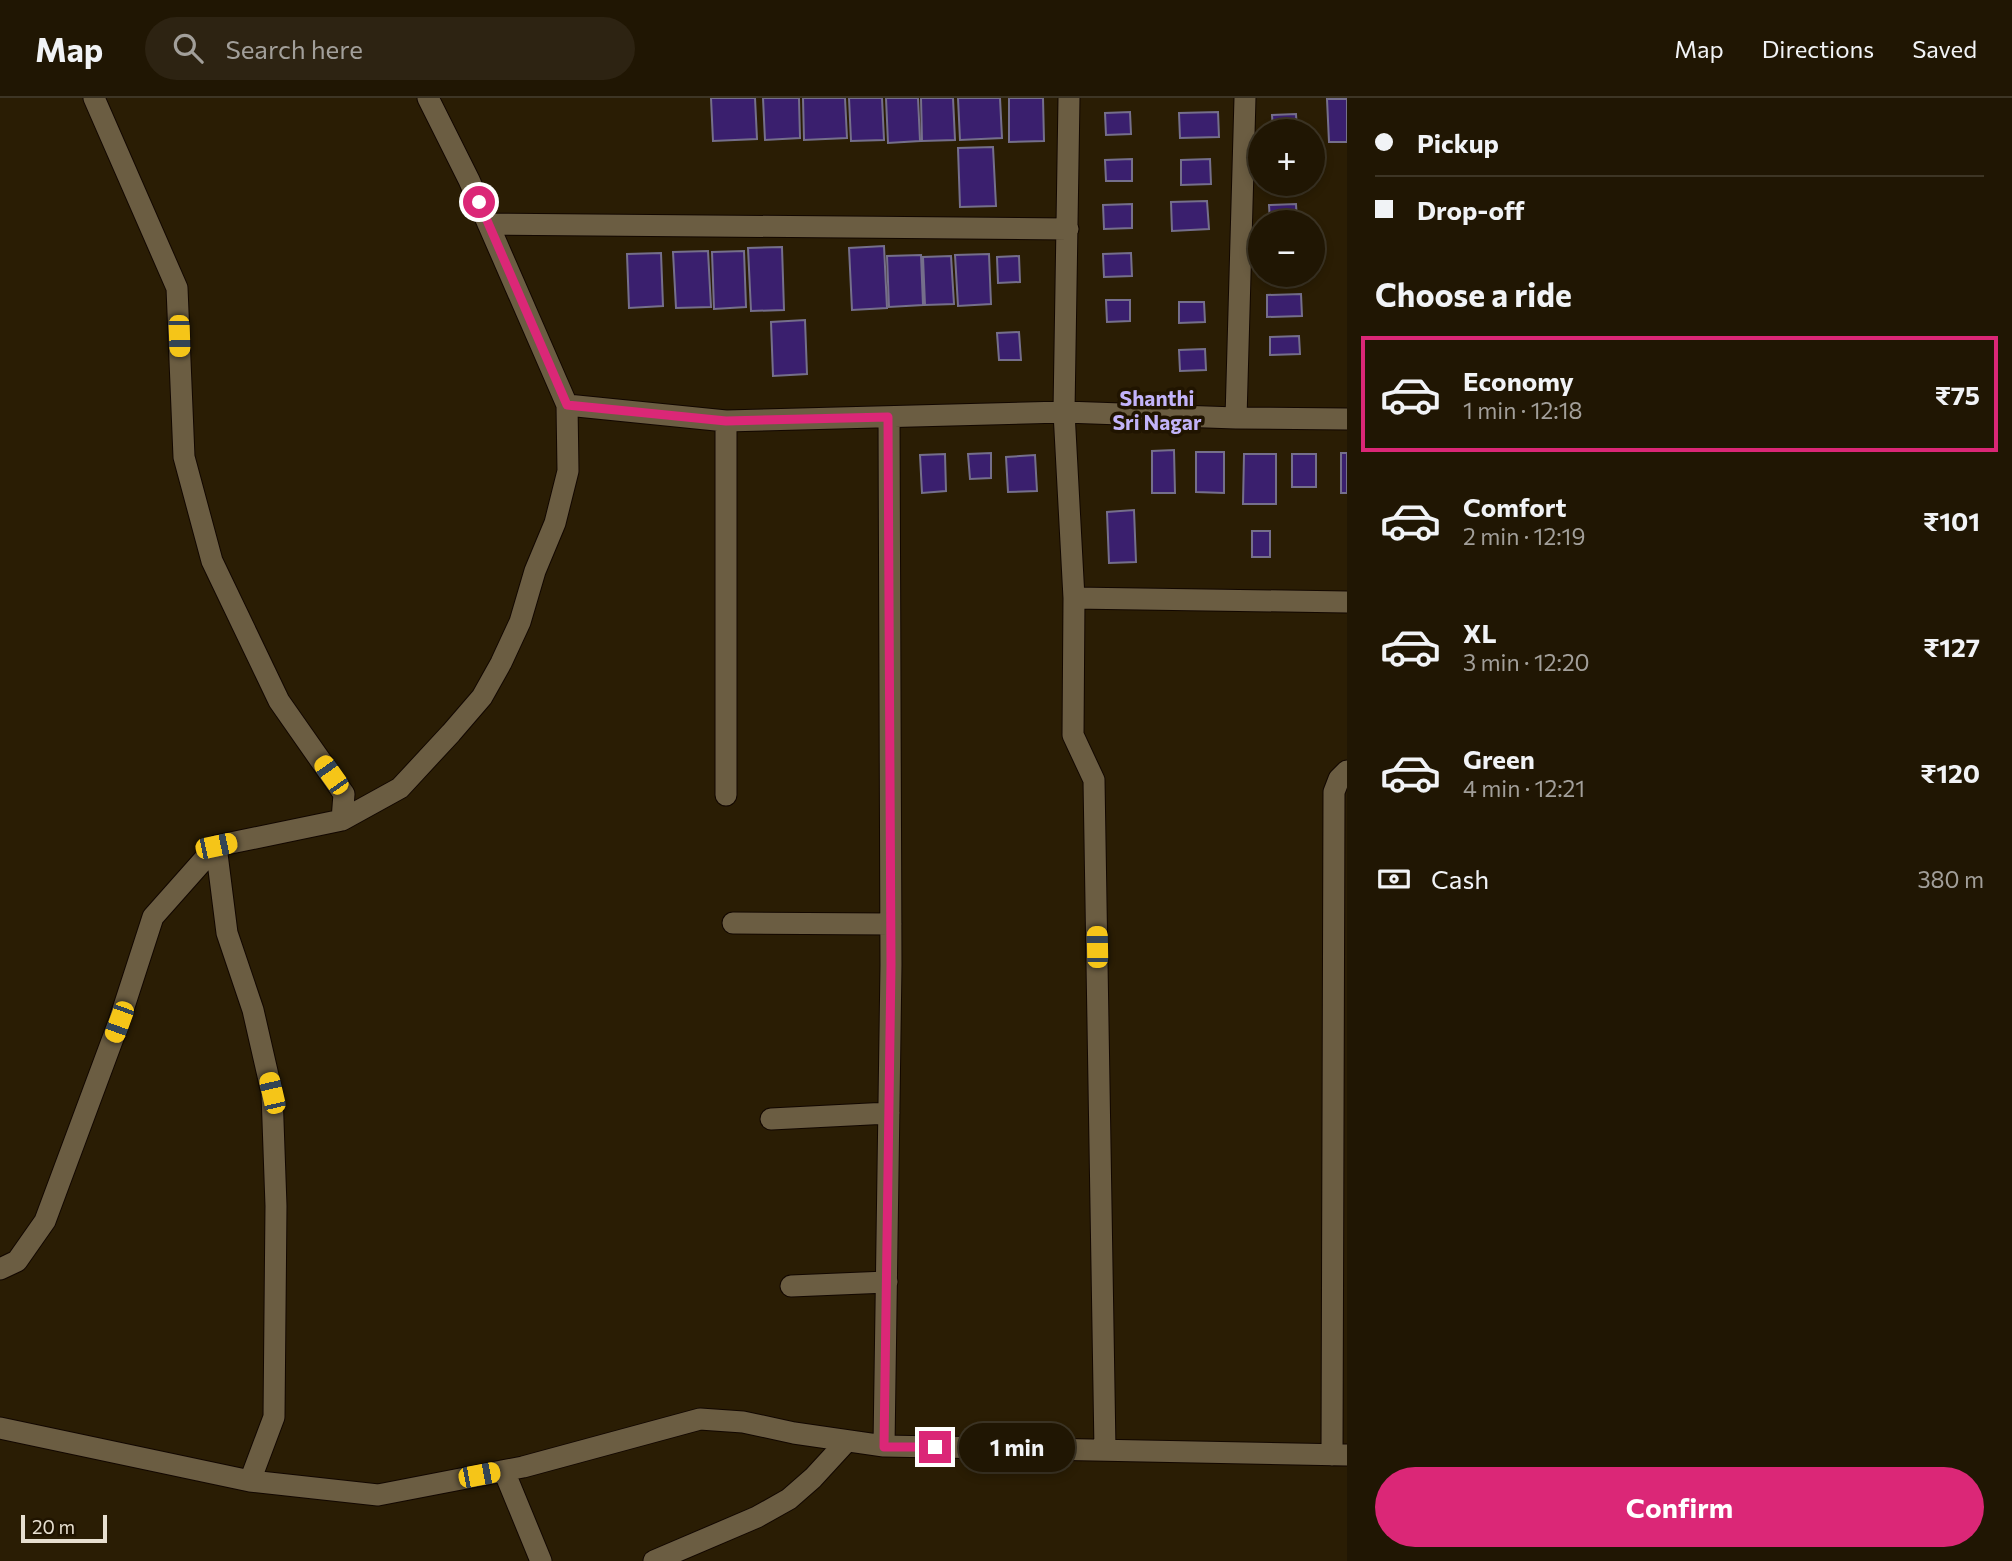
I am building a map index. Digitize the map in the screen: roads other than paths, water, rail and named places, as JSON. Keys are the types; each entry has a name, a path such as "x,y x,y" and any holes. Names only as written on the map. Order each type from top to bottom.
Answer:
{"street":[{"path":"94,98 177,288 184,457 212,561 279,701 344,794 342,820"},
{"path":"0,1269 17,1261 45,1221 119,1022 153,917 216,846 342,820 400,788 482,696 520,621 535,571 555,523 568,471 567,405 469,180 428,98"},
{"path":"1069,98 1064,412 1074,598 1073,735 1094,780 1105,1450"},
{"path":"1236,418 1245,98"},
{"path":"488,224 1068,229"},
{"path":"567,405 726,421 1064,412 1347,419"},
{"path":"884,1447 891,924 888,417"},
{"path":"726,421 726,795"},
{"path":"1074,598 1347,602"},
{"path":"0,1428 250,1481 378,1495 504,1471 700,1419 743,1422 884,1447 1340,1455 1334,792 1339,779 1347,771"},
{"path":"216,846 227,933 253,1010 272,1093 276,1206 274,1418 250,1481"},
{"path":"733,923 891,924"},
{"path":"771,1119 889,1113"},
{"path":"791,1286 887,1282"},
{"path":"654,1561 757,1517 789,1499 813,1478 847,1441"},
{"path":"504,1471 541,1561"}],"district":[{"name":"Shanthi Sri Nagar","path":"1157,409"}]}
